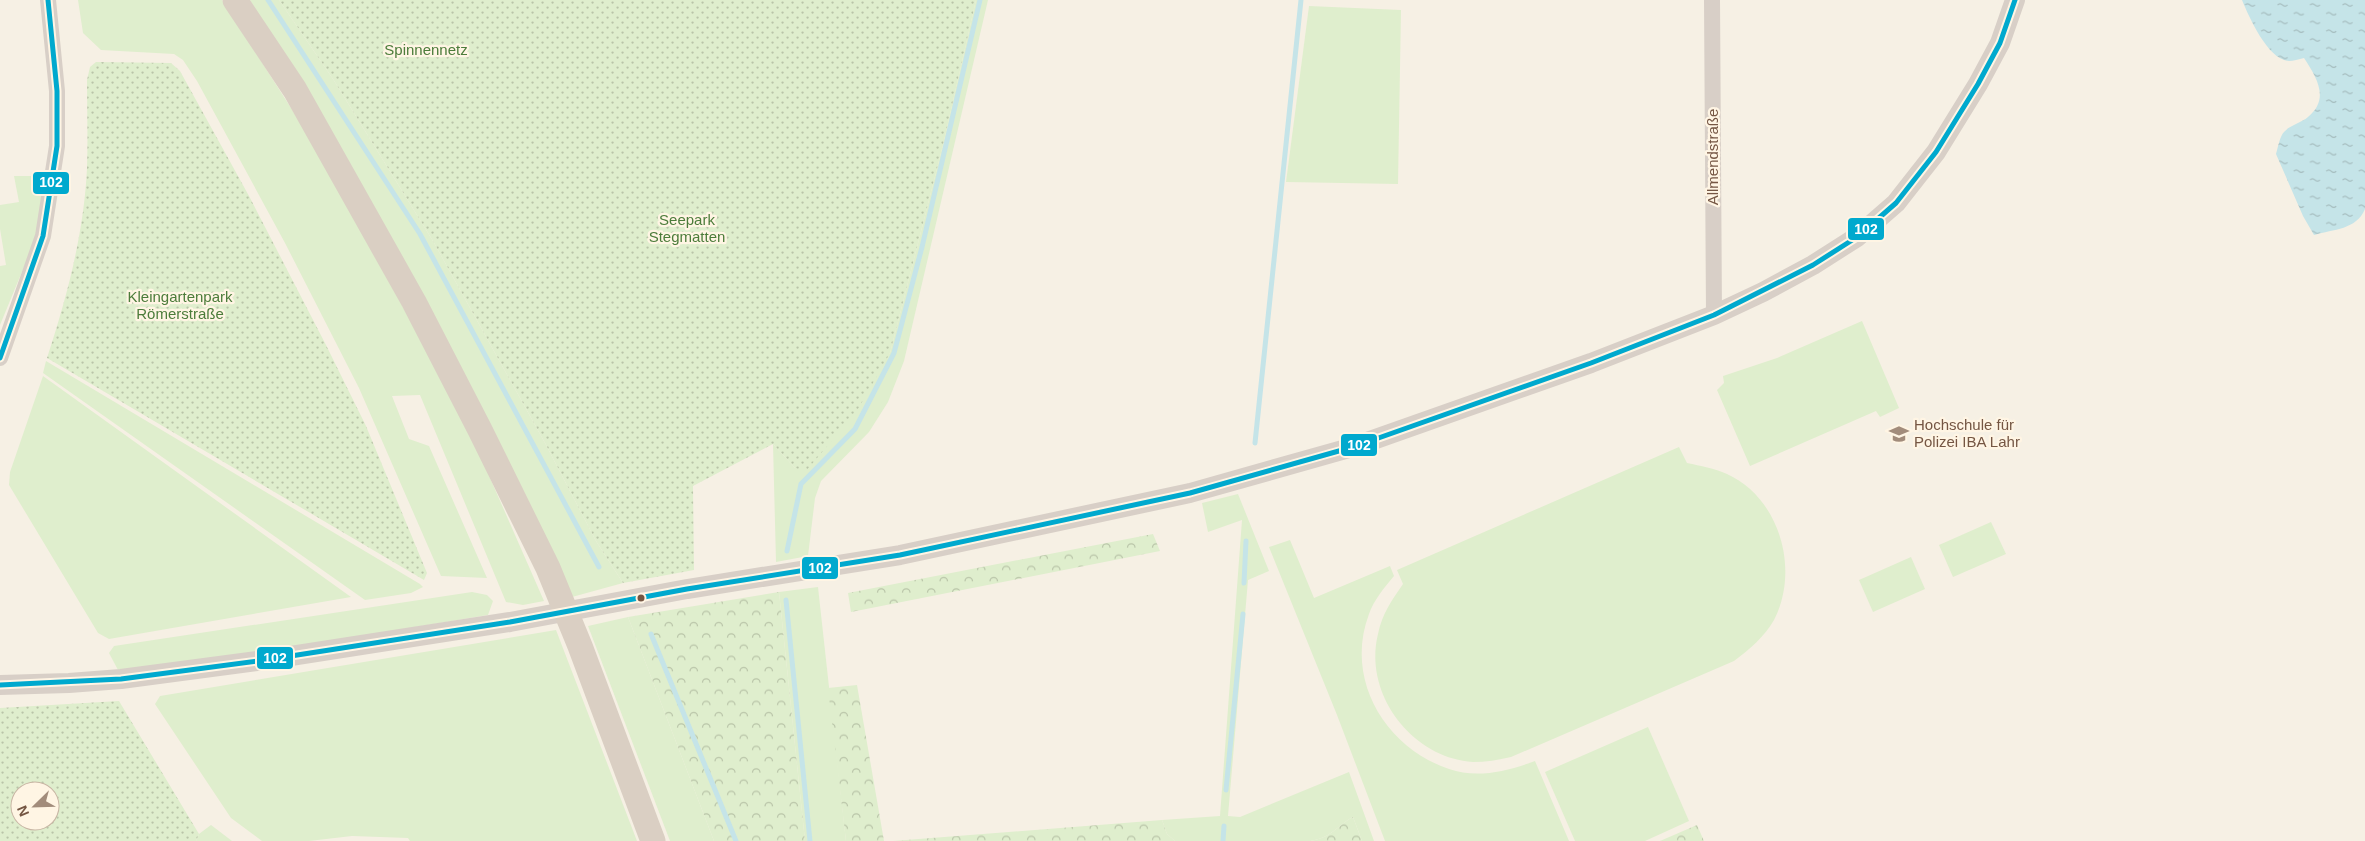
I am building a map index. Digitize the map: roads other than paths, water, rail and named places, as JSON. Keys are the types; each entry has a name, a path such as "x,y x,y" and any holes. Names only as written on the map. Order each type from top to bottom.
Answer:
{"main road":[{"path":"235,0 295,90 414,302 480,430 548,568 580,646 653,841"}],"street":[{"path":"0,358 43,236 57,146 57,91 48,0"},
{"name":"Allmendstraße","path":"1712,0 1714,315"},
{"path":"0,685 69,684 265,660 510,622 688,589 900,555 1171,497 1353,447 1591,363 1714,315 1763,292 1813,265 1857,236 1896,203 1936,152 1978,84 2000,43 2015,0"}],"water":[{"path":"2242,0 2365,0 2365,209 2356,221 2344,228 2314,235 2303,216 2276,154 2284,132 2308,117 2315,110 2320,96 2317,81 2304,58 2289,61 2281,59 2267,46 2254,27"}],"waterway":[{"path":"268,0 420,234 599,567"},
{"path":"787,551 801,484 855,429 894,353 922,247 980,0"},
{"path":"1255,443 1301,0"},
{"path":"1244,583 1246,541"},
{"path":"786,600 810,841"},
{"path":"1226,790 1243,614"},
{"path":"651,634 736,841"},
{"path":"1223,841 1224,826"}],"place":[{"name":"Hochschule für Polizei IBA Lahr","path":"1899,434"}],"park label":[{"name":"Spinnennetz","path":"426,50"},
{"name":"Seepark Stegmatten","path":"687,228"},
{"name":"Kleingartenpark Römerstraße","path":"180,306"}]}
